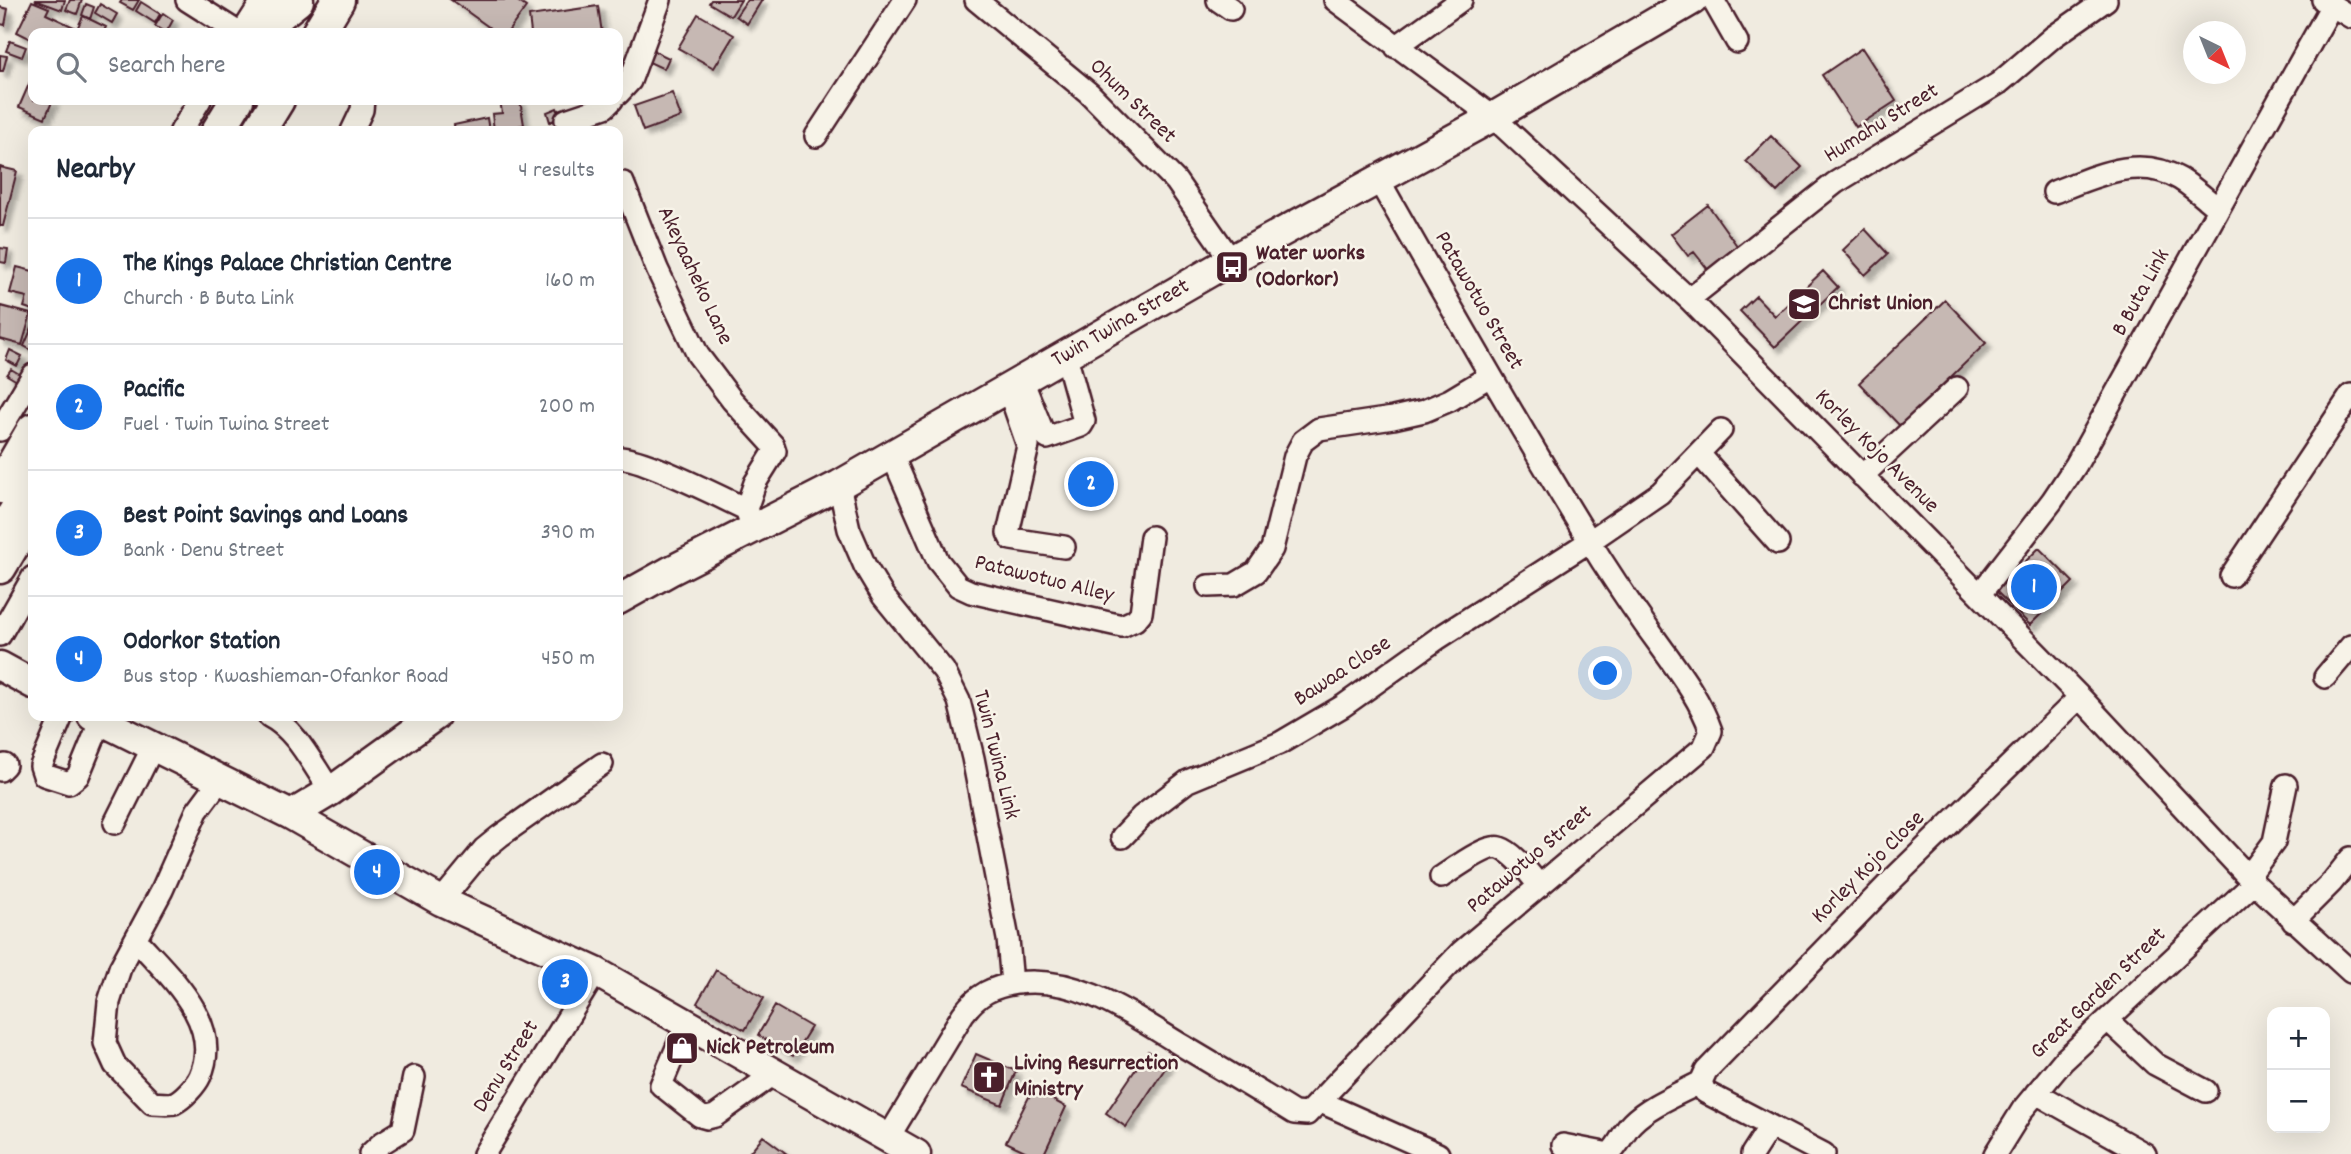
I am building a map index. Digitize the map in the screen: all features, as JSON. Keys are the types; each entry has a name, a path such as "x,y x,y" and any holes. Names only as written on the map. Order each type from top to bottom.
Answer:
{"highway":[{"path":"258,25 298,0"},
{"path":"321,28 338,0"},
{"path":"221,126 234,105"},
{"path":"262,126 275,105"},
{"path":"0,487 28,439"},
{"path":"0,537 28,490"},
{"path":"0,567 28,519"}],"main road":[{"name":"Twin Twina Street","path":"623,597 750,518 839,485 1231,260 1493,117 1693,0"},
{"path":"0,666 28,680"},
{"path":"0,683 28,682"},
{"path":"106,721 291,816 441,901 596,972 916,1154"},
{"path":"291,816 331,791 428,721"}],"street":[{"path":"187,0 258,25"},
{"path":"623,89 630,81 660,0"},
{"path":"816,135 905,0"},
{"name":"Ohum Street","path":"976,0 1089,93 1176,181 1231,260"},
{"name":"Korley Kojo Avenue","path":"1335,0 1493,117 1689,299 2081,697 2251,880 2351,972"},
{"path":"1396,47 1461,0"},
{"path":"1713,0 1737,42"},
{"name":"Humahu Street","path":"1689,299 1835,183 1999,83 2053,37 2106,0"},
{"path":"2328,2 2351,17"},
{"name":"B Buta Link","path":"1980,594 2052,501 2076,465 2218,209 2328,2"},
{"path":"184,126 196,105"},
{"path":"354,126 362,105"},
{"path":"566,120 608,105"},
{"path":"2054,192 2120,168 2149,168 2179,178 2218,209"},
{"name":"Patawotuo Street","path":"887,1138 975,998 993,988 1037,981 1065,985 1118,1007 1294,1113 1307,1114 1461,952 1704,747 1711,731 1689,686 1624,596 1590,541 1490,376 1378,179"},
{"name":"Akeyaaheko Lane","path":"623,183 657,269 698,355 741,411 773,445 775,451 754,483 750,518"},
{"path":"1015,384 1047,438 1081,426 1084,421 1066,356"},
{"path":"1208,586 1234,585 1256,572 1272,549 1295,456 1303,441 1319,429 1424,411 1450,400 1490,376"},
{"path":"0,430 28,383"},
{"path":"1015,384 1028,446 1008,533 1011,539 1064,547"},
{"path":"1862,476 1956,388"},
{"path":"2231,576 2351,395"},
{"name":"Bawaa Close","path":"1122,836 1142,816 1188,781 1280,743 1343,706 1437,639 1590,541 1660,493 1721,430"},
{"path":"1699,454 1778,543"},
{"name":"Patawotuo Alley","path":"892,455 938,561 958,586 971,592 1122,626 1135,620 1141,613 1151,537"},
{"path":"623,457 665,472 750,518"},
{"name":"Twin Twina Link","path":"839,485 849,529 865,566 883,596 944,671 959,701 974,758 1008,939 1012,984"},
{"path":"0,635 28,586"},
{"path":"2325,677 2351,646"},
{"name":"Korley Kojo Close","path":"1563,1145 1609,1154 1618,1147 1623,1133 1634,1121 1701,1082 1706,1071 1891,881 2081,697"},
{"path":"60,721 41,766 44,775 69,783 78,776 100,721"},
{"path":"277,721 292,735 331,791"},
{"path":"115,823 153,747"},
{"path":"441,901 484,849 558,793 602,764"},
{"path":"136,939 191,1003 207,1050 204,1067 196,1084 174,1103 152,1103 115,1065 105,1043 109,1002 120,968 162,890 197,811 220,780"},
{"name":"Great Garden Street","path":"1995,1154 2024,1109 2063,1061 2251,880 2274,842 2286,785"},
{"path":"1441,877 1490,847 1501,848 1540,886"},
{"path":"2293,921 2332,882 2351,858"},
{"name":"Denu Street","path":"484,1154 596,972"},
{"path":"2108,1020 2155,1064 2206,1091"},
{"path":"687,1024 661,1085 700,1116 715,1116 775,1073"},
{"path":"370,1154 403,1130 414,1077"},
{"path":"1701,1082 1705,1092 1824,1154"},
{"path":"2036,1093 2145,1154"},
{"path":"1321,1102 1438,1154"},
{"path":"1752,1154 1770,1126"}],"building":[{"path":"35,0 65,0 62,10"},
{"path":"70,0 82,0 77,14 66,10"},
{"path":"122,0 139,0 133,10 120,3"},
{"path":"451,0 516,0 526,7 511,28 490,28"},
{"path":"711,0 741,0 731,16 709,3"},
{"path":"747,0 762,0 747,24 736,16"},
{"path":"32,1 49,8 46,14 74,27 28,28 28,38 17,32"},
{"path":"141,2 160,14 155,23 136,11"},
{"path":"86,4 94,7 90,19 82,15"},
{"path":"100,4 117,14 112,23 95,13"},
{"path":"598,6 601,28 530,28 529,16"},
{"path":"0,7 8,9 5,25 0,24"},
{"path":"163,13 173,20 169,28 155,26"},
{"path":"698,14 734,35 714,68 678,48"},
{"path":"83,16 106,27 106,28 77,28"},
{"path":"10,41 26,47 22,57 6,51"},
{"path":"1862,48 1896,101 1856,127 1822,75"},
{"path":"654,51 669,58 664,69 649,62"},
{"path":"0,55 7,56 3,71 0,71"},
{"path":"28,86 28,105 51,105 45,118 19,107"},
{"path":"672,93 681,117 643,131 634,106"},
{"path":"501,105 521,105 524,125 494,126 492,114 502,113"},
{"path":"557,108 561,117 550,122 547,112"},
{"path":"487,118 488,126 454,126"},
{"path":"1771,136 1802,167 1777,192 1746,161"},
{"path":"0,167 17,171 3,226 0,226"},
{"path":"1708,205 1740,250 1710,272 1694,252 1688,256 1671,234"},
{"path":"1865,229 1888,254 1865,275 1843,250"},
{"path":"0,248 8,249 6,263 0,262"},
{"path":"17,267 28,270 28,308 24,307 27,297 10,293"},
{"name":"Christ Union","path":"1823,271 1838,287 1775,347 1740,311 1756,296 1775,316"},
{"path":"1945,300 1986,343 1900,426 1859,383"},
{"path":"1,306 28,313 22,345 0,339"},
{"path":"10,350 22,356 17,366 6,360"},
{"path":"11,369 21,375 17,381 7,375"},
{"path":"2039,548 2073,582 2030,625 1996,591"},
{"path":"716,970 764,998 745,1030 697,1003"},
{"path":"775,1006 811,1027 793,1056 758,1035"},
{"path":"1148,1051 1168,1064 1126,1127 1106,1113"},
{"path":"976,1054 1016,1071 1002,1105 961,1088"},
{"path":"1033,1089 1066,1107 1044,1154 1031,1154 1006,1142"},
{"path":"763,1136 787,1154 748,1154"}],"place":[{"name":"Water works (Odorkor)","path":"1232,267"},
{"name":"Christ Union","path":"1804,304"},
{"name":"Pacific","path":"1091,484"},
{"name":"The Kings Palace Christian Centre","path":"2034,587"},
{"name":"Odorkor Station","path":"377,872"},
{"name":"Best Point Savings and Loans","path":"565,982"},
{"name":"Nick Petroleum","path":"682,1048"},
{"name":"Living Resurrection Ministry","path":"989,1077"}]}
